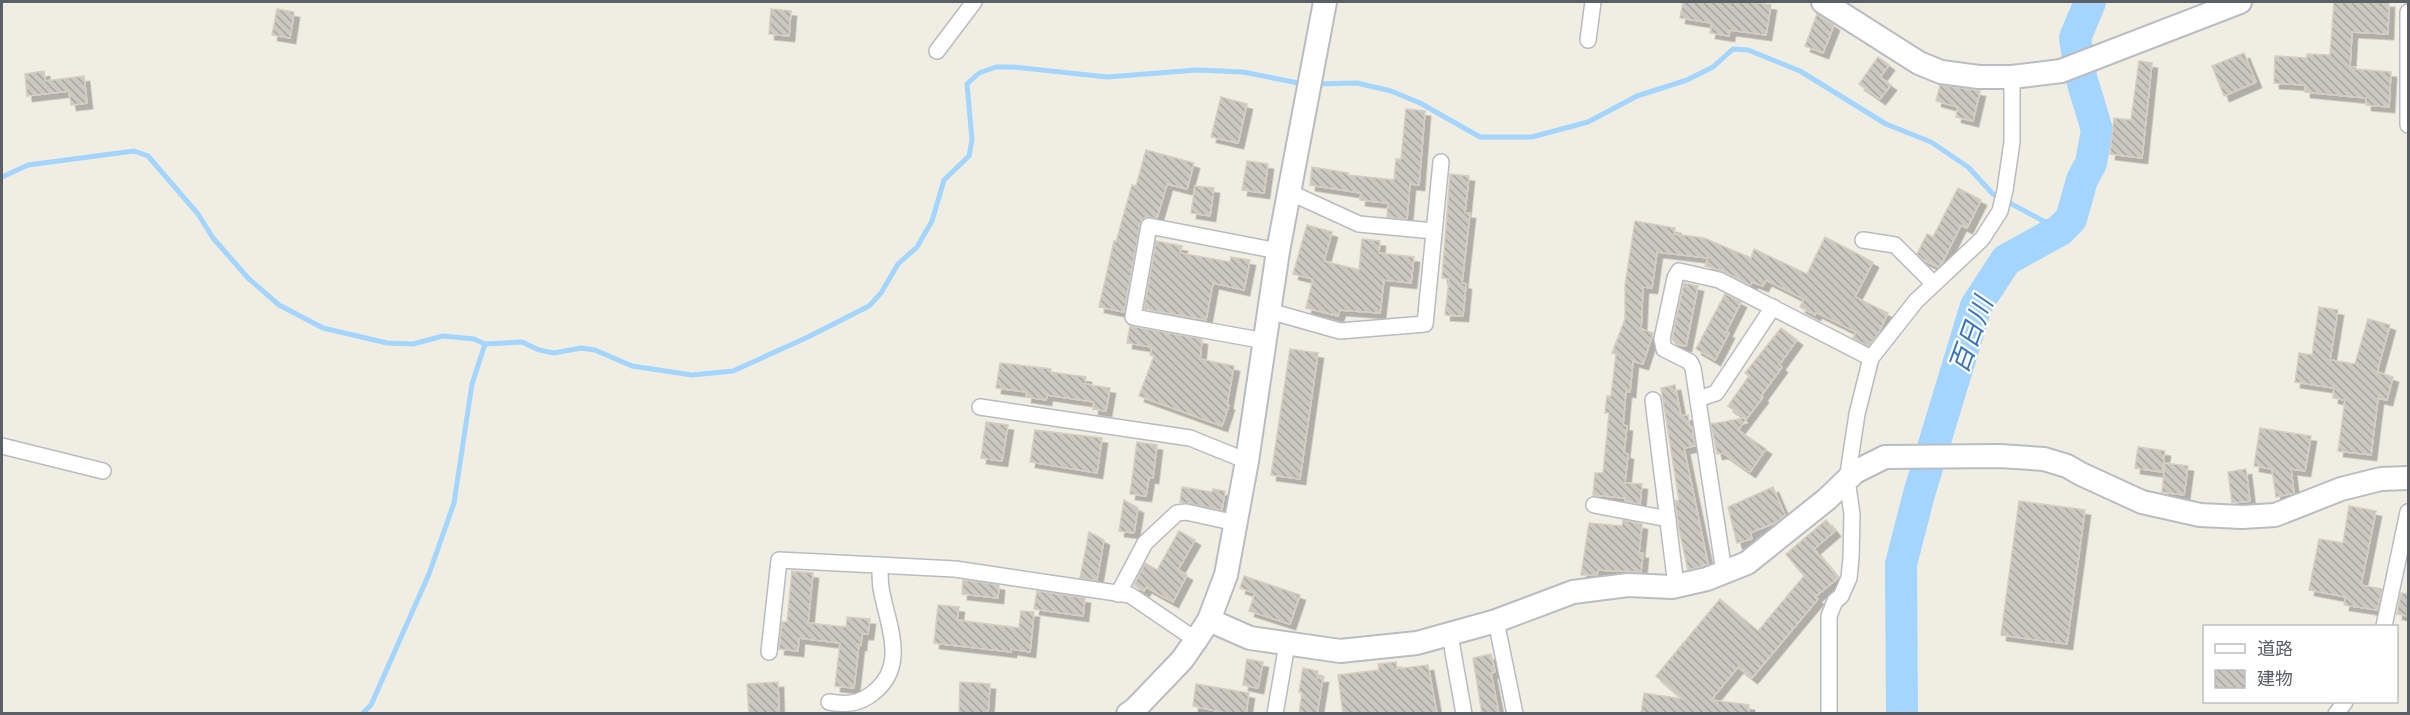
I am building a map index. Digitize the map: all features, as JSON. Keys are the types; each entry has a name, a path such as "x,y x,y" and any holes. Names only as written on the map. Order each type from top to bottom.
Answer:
{"street":[{"path":"937,51 974,2"},
{"path":"1128,714 1166,679 1196,640 1209,620 1226,576 1247,461 1278,250 1325,2"},
{"path":"1588,40 1593,2"},
{"path":"1825,2 1919,63 1941,72 1979,77 2012,77 2061,71 2240,2"},
{"path":"2409,12 2409,125"},
{"path":"1829,714 1829,616 1849,578 1852,514 1847,480 1857,414 1871,358 1910,308 1982,239 2000,211 2012,142 2012,77"},
{"path":"1269,311 1340,331 1425,324 1441,162"},
{"path":"1289,192 1359,224 1434,231"},
{"path":"1265,340 1133,317 1149,226 1278,250"},
{"path":"1863,240 1895,244 1934,284"},
{"path":"1724,572 1693,368 1690,363 1664,349 1662,339 1675,278 1679,272 1719,280 1871,358"},
{"path":"1698,399 1716,393 1773,308"},
{"path":"1653,400 1676,586"},
{"path":"980,407 1190,438 1247,461"},
{"path":"2,446 103,471"},
{"path":"1209,620 1250,638 1340,651 1417,643 1450,635 1496,621 1573,592 1628,585 1676,586 1707,579 1747,563 1827,499 1855,472 1886,457 1958,456 2044,459 2067,466 2142,502 2200,515 2232,517 2275,515 2351,487 2381,479 2409,478"},
{"path":"1594,505 1668,519"},
{"path":"1118,594 1145,543 1177,513 1186,512 1236,523"},
{"path":"2384,625 2401,538 2409,513"},
{"path":"769,652 779,560 956,569 1130,595 1196,640"},
{"path":"830,702 852,704 865,700 878,689 890,673 893,652 892,626 882,590 879,565"},
{"path":"1496,621 1515,714"},
{"path":"1450,635 1464,714"},
{"path":"1275,714 1287,644"}],"building":[{"path":"1683,2 1751,2 1771,5 1766,35 1730,30 1729,36 1710,33 1712,23 1680,18"},
{"path":"2334,2 2389,2 2388,34 2352,32 2350,67 2391,72 2389,107 2366,105 2366,98 2305,92 2305,85 2274,83 2275,56 2307,58 2307,54 2330,55"},
{"path":"277,9 294,12 290,38 272,35"},
{"path":"771,9 791,11 789,36 769,34"},
{"path":"1817,14 1834,25 1823,53 1805,46"},
{"path":"2244,53 2256,82 2224,96 2212,66"},
{"path":"1878,57 1889,65 1880,77 1891,85 1880,99 1859,84"},
{"path":"2139,61 2152,63 2142,158 2110,154 2114,118 2131,120"},
{"path":"44,71 45,81 84,76 87,103 71,105 69,91 27,96 25,74"},
{"path":"1940,85 1980,91 1973,121 1956,117 1958,107 1936,101"},
{"path":"1221,97 1247,104 1238,143 1211,137"},
{"path":"1406,109 1425,111 1419,185 1410,184 1407,219 1387,217 1388,203 1360,200 1361,193 1310,185 1312,167 1348,173 1348,175 1394,180 1396,159 1401,159"},
{"path":"1146,150 1194,163 1187,189 1167,184 1157,218 1146,217 1141,220 1124,312 1099,307 1114,241 1116,242 1132,185 1136,186"},
{"path":"1247,161 1268,164 1264,193 1242,190"},
{"path":"1450,174 1469,176 1465,213 1470,213 1462,283 1466,284 1463,316 1445,315 1449,279 1442,278"},
{"path":"1195,186 1214,188 1210,216 1191,213"},
{"path":"1958,188 1981,200 1967,228 1961,225 1938,267 1917,254 1927,234 1933,237"},
{"path":"1635,221 1675,228 1674,234 1704,238 1751,258 1754,249 1807,274 1825,237 1873,262 1855,297 1888,313 1878,334 1868,346 1853,338 1856,332 1816,312 1815,315 1800,307 1804,299 1766,280 1763,286 1752,282 1750,285 1723,271 1705,266 1708,258 1657,252 1652,288 1643,287 1641,329 1653,333 1643,364 1633,361 1630,392 1626,391 1623,425 1627,426 1624,453 1628,454 1625,483 1642,484 1640,504 1625,501 1625,498 1593,495 1595,473 1603,473 1609,413 1605,413 1607,396 1611,396 1616,354 1612,353 1625,319 1625,285"},
{"path":"1307,225 1332,232 1324,261 1359,270 1362,239 1380,241 1379,253 1414,257 1411,283 1384,280 1380,313 1340,310 1338,316 1306,308 1313,279 1293,274"},
{"path":"1156,241 1182,246 1180,253 1230,262 1231,257 1250,260 1244,290 1213,283 1206,320 1144,309"},
{"path":"1684,283 1698,286 1686,346 1676,344 1672,339"},
{"path":"1725,294 1741,302 1715,360 1696,349"},
{"path":"2319,307 2338,310 2330,360 2355,364 2368,319 2390,325 2377,372 2393,377 2387,400 2378,398 2371,455 2338,451 2345,400 2333,398 2334,388 2295,382 2299,353 2312,355"},
{"path":"1130,326 1202,339 1200,359 1234,366 1227,404 1229,405 1222,426 1139,396 1154,356 1150,355 1152,347 1127,343"},
{"path":"1781,328 1797,340 1779,365 1782,367 1761,396 1763,397 1738,430 1766,449 1750,472 1723,453 1717,454 1711,424 1745,418 1728,406 1749,376 1745,373"},
{"path":"1290,349 1318,353 1300,479 1271,475"},
{"path":"1000,363 1051,369 1050,372 1086,377 1085,384 1110,388 1106,411 1093,409 1094,402 1047,395 1046,400 1026,397 1027,392 996,388"},
{"path":"1675,385 1681,416 1688,415 1690,428 1692,427 1695,446 1684,448 1708,564 1688,570 1679,529 1675,501 1679,500 1661,388"},
{"path":"986,422 1008,425 1002,461 981,458"},
{"path":"2260,428 2311,436 2305,471 2291,469 2294,493 2276,497 2272,469 2254,466"},
{"path":"1035,430 1102,438 1097,473 1030,462"},
{"path":"1137,442 1157,445 1153,478 1149,477 1146,496 1130,494"},
{"path":"2138,447 2165,451 2162,472 2135,468"},
{"path":"2165,463 2188,466 2184,495 2162,492"},
{"path":"2246,469 2250,501 2232,503 2228,472"},
{"path":"1182,487 1212,492 1213,489 1225,491 1222,510 1180,502"},
{"path":"1773,487 1785,515 1777,522 1750,533 1752,539 1737,543 1728,507"},
{"path":"1124,500 1138,508 1134,533 1119,531"},
{"path":"2019,501 2085,510 2067,644 2001,635"},
{"path":"2349,506 2376,511 2361,585 2382,589 2377,610 2344,605 2346,597 2309,590 2319,539 2343,543"},
{"path":"1623,520 1642,524 1639,553 1643,553 1641,572 1598,570 1597,575 1581,575 1589,523 1622,526"},
{"path":"1826,520 1835,531 1814,549 1838,578 1815,597 1818,599 1752,678 1738,667 1711,700 1749,705 1749,714 1641,714 1644,693 1683,699 1656,676 1720,599 1758,631 1804,576 1786,554"},
{"path":"1179,531 1195,540 1178,570 1187,575 1173,602 1146,587 1144,591 1134,585 1145,563 1157,570"},
{"path":"1089,532 1104,540 1097,580 1080,578"},
{"path":"792,571 813,573 808,623 846,627 847,617 870,619 868,634 862,634 861,645 859,644 854,688 835,686 840,643 799,638 798,651 779,649 782,622 787,622"},
{"path":"1244,576 1300,595 1290,624 1249,611 1255,593 1240,588"},
{"path":"963,580 999,585 998,598 962,594"},
{"path":"1037,591 1085,598 1083,616 1034,609"},
{"path":"2401,593 2409,594 2409,616 2397,614"},
{"path":"938,605 959,607 957,620 1019,628 1021,611 1034,612 1030,652 934,643"},
{"path":"1491,654 1495,672 1491,673 1499,714 1482,714 1473,658"},
{"path":"1247,659 1263,662 1258,688 1243,685"},
{"path":"1396,662 1397,669 1428,665 1437,714 1343,714 1338,675 1379,670 1378,664"},
{"path":"1303,668 1318,671 1317,678 1323,677 1317,714 1299,714 1302,693 1299,692"},
{"path":"778,682 779,714 749,714 747,684"},
{"path":"960,682 990,684 988,714 959,714"},
{"path":"1196,684 1249,693 1246,714 1230,714 1193,706"}],"waterway":[{"name":"百日川","path":"1902,714 1901,564 1919,494 1976,306 2006,260 2060,230 2071,219 2082,180 2091,163 2097,130 2081,77 2075,38 2090,2"},
{"path":"1315,84 1357,83 1391,91 1420,103 1480,137 1532,137 1588,122 1637,96 1687,80 1713,67 1733,49 1748,50 1800,71 1886,124 1931,142 1968,167 1993,194 2060,230"},
{"path":"2,177 28,165 134,151 148,156 198,214 213,238 248,278 279,305 323,328 387,343 413,344 443,336 474,339 485,344 522,342 539,350 554,353 581,348 595,350 632,366 692,375 733,371 869,306 881,293 898,264 917,247 932,221 944,180 969,156 972,140 967,84 979,73 996,67 1107,77 1197,70 1243,72 1303,84"},
{"path":"362,714 371,705 429,574 454,503 472,384 485,344"}]}
